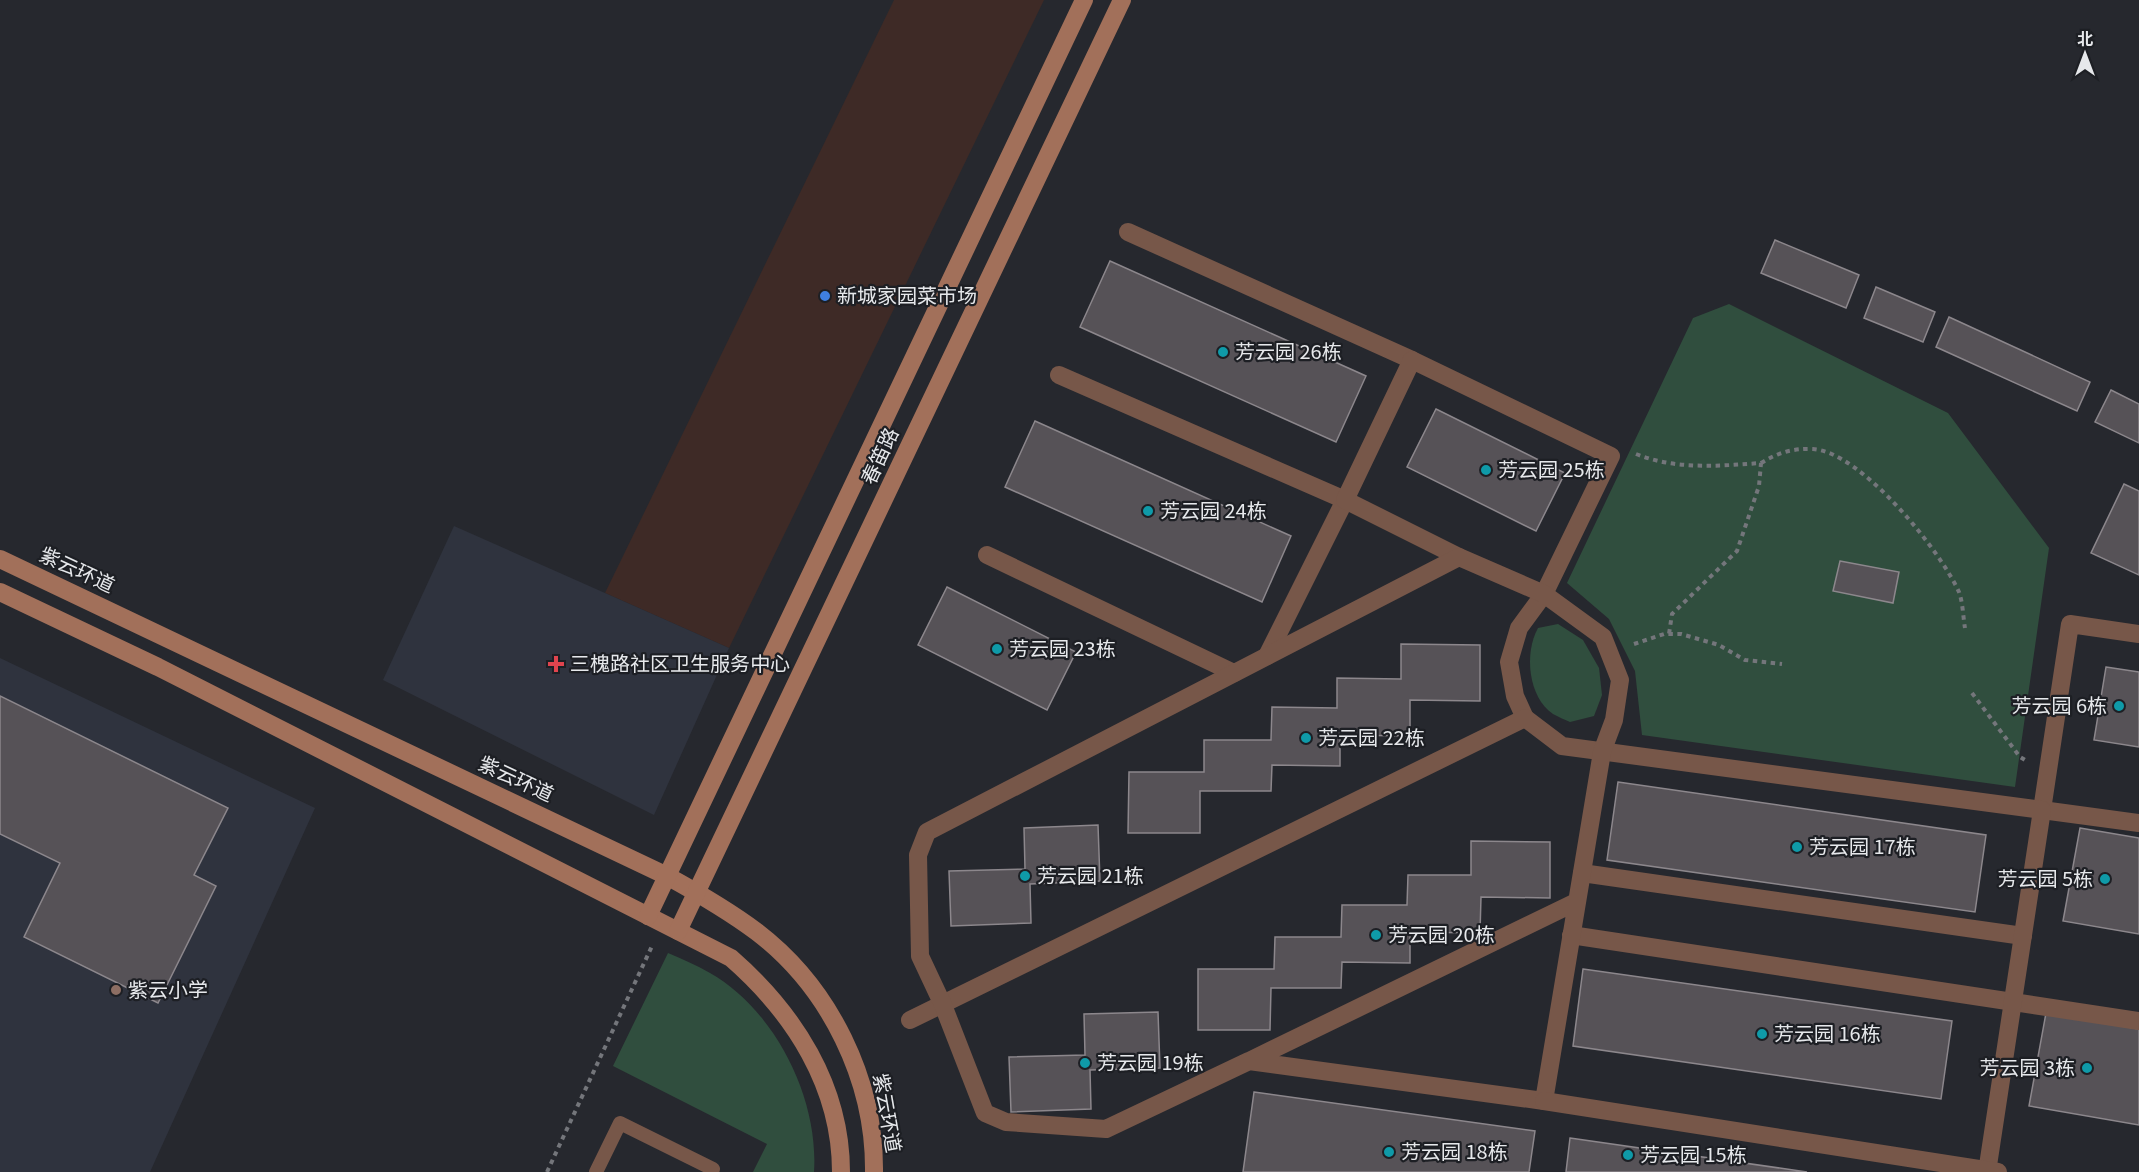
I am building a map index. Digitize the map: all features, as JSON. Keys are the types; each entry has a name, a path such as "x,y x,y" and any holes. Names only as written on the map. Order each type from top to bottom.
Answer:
{"street":[{"name":"春笛路","path":"663,923 667,876 1084,0"},
{"name":"春笛路","path":"663,923 696,892 1122,0"},
{"path":"1128,232 1412,360 1611,456 1545,594 1520,628 1509,662 1515,696 1526,718 1562,746 2139,823"},
{"path":"1267,656 1412,360"},
{"path":"1059,375 1345,500 1459,557 1545,594 1603,637 1620,680 1614,720 1602,752 1544,1101"},
{"path":"987,555 1234,673"},
{"path":"1459,557 927,831 918,855 920,956 943,1005 985,1113 1006,1122 1106,1129 1576,902"},
{"name":"紫云环道","path":"0,559 667,876 696,892 758,933 808,983 846,1042 866,1102 874,1152 874,1172"},
{"path":"0,592 158,667 731,958 766,990 805,1043 822,1078 835,1117 841,1172"},
{"path":"1249,1061 1544,1101 1991,1171 2013,1001 2070,624 2139,634"},
{"path":"910,1020 1526,718"},
{"path":"1582,873 2023,936"},
{"path":"1571,935 2139,1021"}],"lane":[{"path":"596,1172 620,1123 712,1169 711,1172"}],"path":[{"path":"1630,451 1656,462 1687,466 1761,463 1780,452 1814,449 1858,468 1900,509 1942,560 1960,595 1965,628"},
{"path":"1669,634 1672,615 1737,551 1759,486 1761,463"},
{"path":"1623,648 1669,634 1681,634 1719,645 1745,660 1782,664"},
{"path":"1972,693 2020,757"},
{"path":"547,1172 663,923"}],"shaded area":[{"name":"新城家园菜市场","path":"894,0 1044,0 729,648 605,593"},
{"name":"三槐路社区卫生服务中心","path":"454,526 729,648 654,815 383,680"},
{"name":"紫云小学","path":"0,658 315,808 150,1172 0,1172"}],"green space":[{"path":"1729,304 1948,413 2049,548 2015,787 1642,735 1635,671 1609,619 1567,583 1693,318"},
{"path":"1558,624 1583,640 1599,668 1602,695 1594,716 1570,722 1553,714 1538,697 1530,662 1534,638 1538,628"},
{"path":"668,953 705,970 733,989 754,1009 773,1033 800,1086 809,1115 814,1144 814,1172 753,1172 767,1144 613,1066"}],"building":[{"path":"1775,240 1859,275 1846,308 1761,273"},
{"name":"芳云园 26栋","path":"1110,261 1366,376 1336,442 1080,327"},
{"path":"1876,287 1935,312 1923,342 1864,318"},
{"path":"1949,317 2090,382 2077,411 1936,347"},
{"path":"2111,390 2139,404 2139,443 2095,422"},
{"name":"芳云园 25栋","path":"1436,409 1565,473 1536,531 1407,467"},
{"name":"芳云园 24栋","path":"1035,421 1291,536 1262,602 1005,487"},
{"path":"2124,484 2139,491 2139,575 2091,553"},
{"path":"1840,561 1899,572 1893,603 1833,591"},
{"name":"芳云园 23栋","path":"947,587 1076,652 1047,710 918,645"},
{"name":"芳云园 22栋","path":"1401,644 1480,645 1480,701 1410,700 1410,736 1340,735 1340,766 1272,765 1271,791 1200,791 1200,833 1128,833 1129,772 1204,772 1204,740 1271,740 1272,707 1337,708 1337,678 1401,679"},
{"name":"芳云园 6栋","path":"2106,667 2139,672 2139,747 2094,740"},
{"path":"0,696 228,808 194,875 216,886 158,1003 24,937 60,863 0,834"},
{"name":"芳云园 17栋","path":"1618,782 1986,835 1975,912 1607,860"},
{"name":"芳云园 21栋","path":"1098,825 1100,881 1030,884 1031,923 951,926 949,871 1025,869 1024,828"},
{"name":"芳云园 5栋","path":"2080,828 2139,838 2139,934 2063,921"},
{"name":"芳云园 20栋","path":"1471,841 1550,842 1550,898 1481,897 1480,933 1410,932 1410,963 1342,962 1341,988 1271,988 1270,1030 1198,1030 1198,969 1274,969 1275,937 1341,937 1342,905 1407,905 1408,875 1471,875"},
{"name":"芳云园 16栋","path":"1583,969 1952,1021 1941,1099 1573,1046"},
{"name":"芳云园 19栋","path":"1158,1012 1160,1068 1090,1070 1091,1109 1011,1112 1009,1057 1085,1055 1084,1014"},
{"name":"芳云园 3栋","path":"2046,1013 2139,1029 2139,1125 2029,1106"},
{"name":"芳云园 18栋","path":"1254,1092 1535,1131 1529,1172 1243,1172"},
{"name":"芳云园 15栋","path":"1570,1138 1807,1172 1566,1172"}],"place":[{"name":"新城家园菜市场","path":"825,296"},
{"name":"芳云园 26栋","path":"1223,352"},
{"name":"芳云园 25栋","path":"1486,470"},
{"name":"芳云园 24栋","path":"1148,511"},
{"name":"芳云园 23栋","path":"997,649"},
{"name":"三槐路社区卫生服务中心","path":"556,664"},
{"name":"芳云园 6栋","path":"2119,706"},
{"name":"芳云园 22栋","path":"1306,738"},
{"name":"芳云园 17栋","path":"1797,847"},
{"name":"芳云园 21栋","path":"1025,876"},
{"name":"芳云园 5栋","path":"2105,879"},
{"name":"芳云园 20栋","path":"1376,935"},
{"name":"紫云小学","path":"116,990"},
{"name":"芳云园 16栋","path":"1762,1034"},
{"name":"芳云园 19栋","path":"1085,1063"},
{"name":"芳云园 3栋","path":"2087,1068"},
{"name":"芳云园 18栋","path":"1389,1152"},
{"name":"芳云园 15栋","path":"1628,1155"}]}
